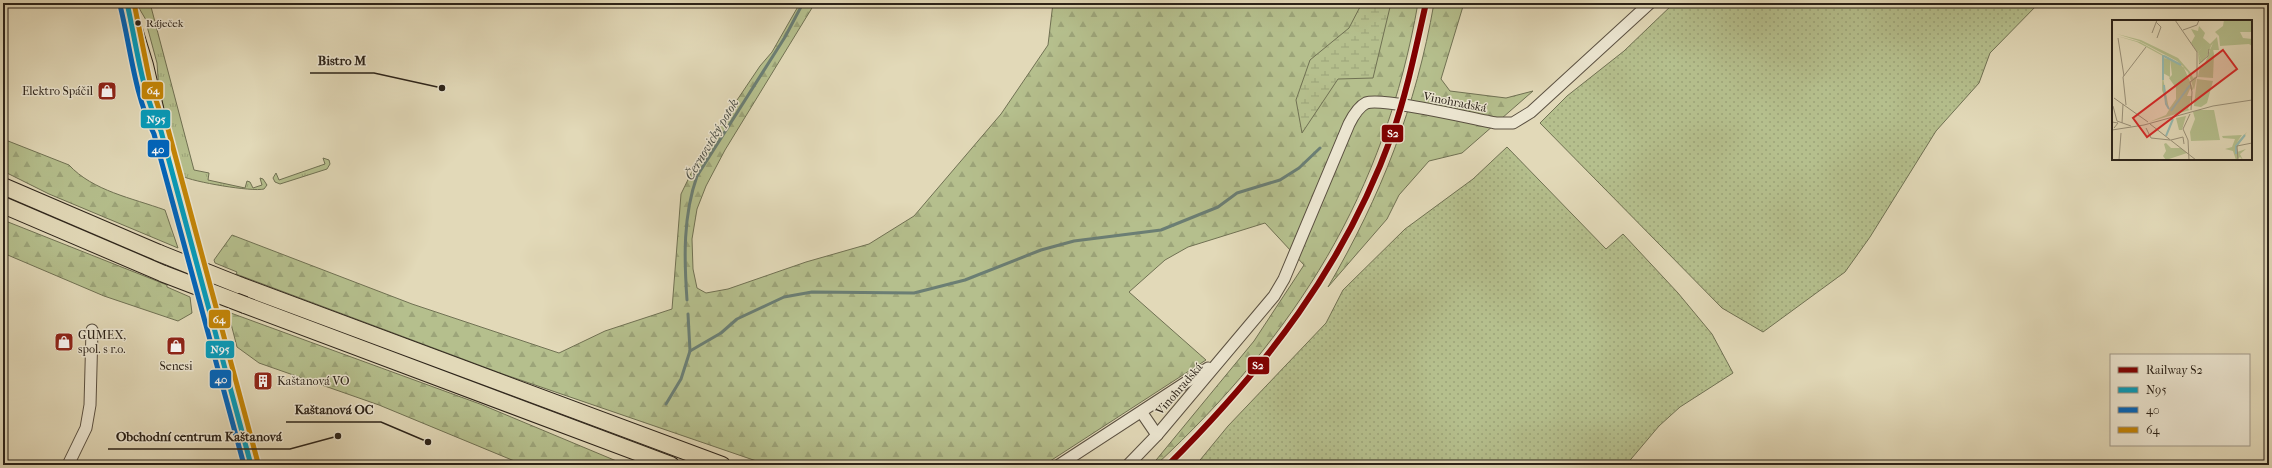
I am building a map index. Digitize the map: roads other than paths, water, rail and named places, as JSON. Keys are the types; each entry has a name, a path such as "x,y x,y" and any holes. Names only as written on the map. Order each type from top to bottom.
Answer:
{"highway":[{"path":"3,186 159,253 239,285 722,465"},
{"path":"3,205 164,274 671,465"}],"main road":[{"path":"127,3 135,32 139,69 148,106 162,131 195,255"},
{"path":"208,304 251,465"}],"street":[{"name":"Vinohradská","path":"1128,465 1221,360 1274,296 1349,124 1361,107 1372,102 1390,102 1488,122 1513,123 1531,112 1650,3"},
{"path":"68,465 86,428 90,404 92,330"},
{"name":"Vinohradská","path":"1059,465 1142,413 1221,360"},
{"name":"Vinohradská","path":"1142,413 1156,435"}],"waterway":[{"name":"Černovický potok","path":"687,300 685,269 687,222 692,191 697,176 785,37 803,3"},
{"path":"690,351 721,333 737,319 784,297 812,292 914,293 965,280 1041,250 1074,241 1161,230 1218,207 1237,193 1280,180 1299,168 1320,148"},
{"name":"Černovický potok","path":"666,404 681,379 690,351 688,314"}],"rail line":[{"name":"S2","path":"1168,465 1238,391 1269,352 1299,313 1326,272 1351,228 1373,183 1392,135 1407,86 1426,3"}],"place":[{"name":"Ráječek","path":"138,23"},
{"name":"Bistro M","path":"442,88"},
{"name":"Elektro Spáčil","path":"107,91"},
{"name":"GUMEX, spol. s r.o.","path":"64,342"},
{"name":"Senesi","path":"176,346"},
{"name":"Kaštanová VO","path":"263,381"},
{"name":"Obchodní centrum Kaštanová","path":"338,436"},
{"name":"Kaštanová OC","path":"428,442"}]}
